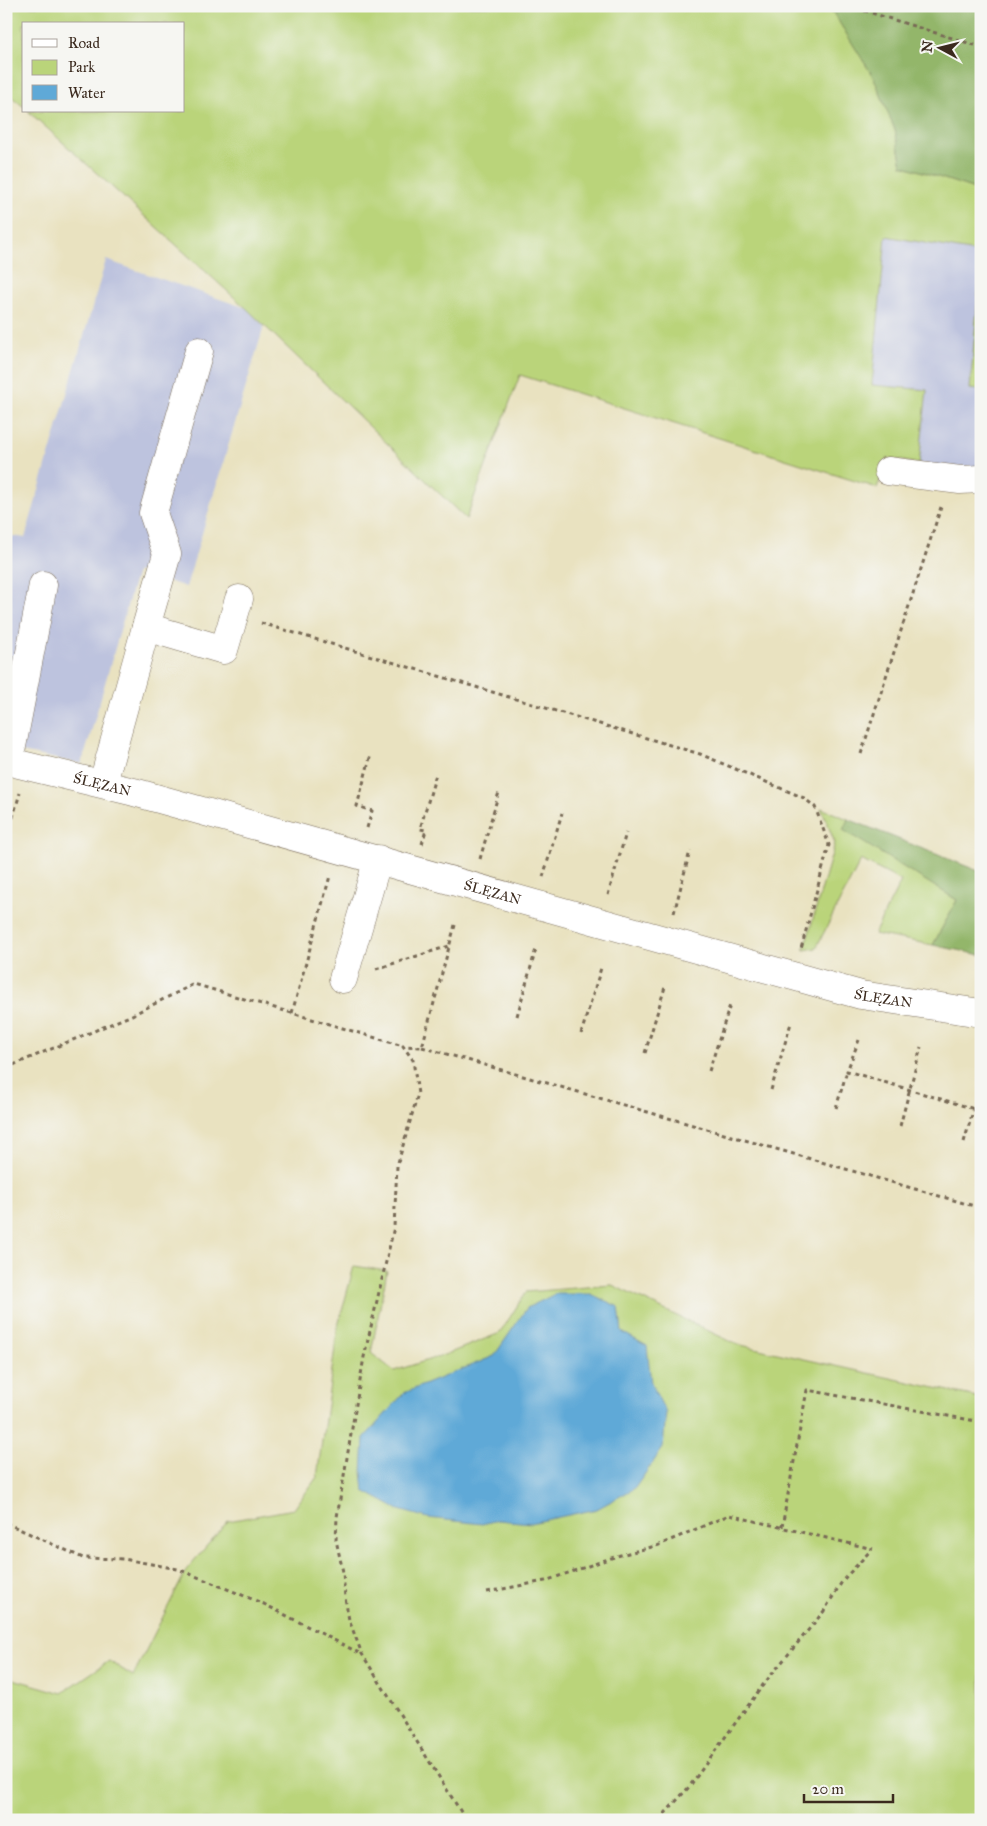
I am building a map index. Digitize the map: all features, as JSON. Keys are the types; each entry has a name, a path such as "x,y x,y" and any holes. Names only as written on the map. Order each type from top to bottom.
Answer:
{"street":[{"path":"103,783 167,554 153,513 199,351"},
{"path":"888,471 981,479"},
{"path":"8,761 44,585"},
{"path":"146,626 224,650 236,607"},
{"name":"ŚLĘZAN","path":"8,761 103,783 860,995 981,1013"},
{"path":"343,979 378,859"}],"path":[{"path":"849,6 981,47"},
{"path":"861,754 952,478"},
{"path":"236,607 700,754 804,798 815,808 830,845 800,954"},
{"path":"366,830 372,811 357,806 371,754"},
{"path":"422,846 426,830 420,829 436,774"},
{"path":"6,841 21,790 28,792"},
{"path":"479,862 499,792"},
{"path":"542,880 562,813"},
{"path":"607,898 626,833"},
{"path":"673,917 690,851"},
{"path":"292,1013 331,875"},
{"path":"422,1047 455,925"},
{"path":"343,979 449,946"},
{"path":"517,1016 536,949"},
{"path":"581,1034 601,968"},
{"path":"6,1068 132,1015 194,984 403,1046 422,1047 981,1208"},
{"path":"645,1053 665,987"},
{"path":"709,1071 730,1005"},
{"path":"771,1090 791,1023"},
{"path":"836,1108 858,1040"},
{"path":"403,1046 414,1060 418,1094 397,1166 394,1227 364,1357 337,1517 336,1540 343,1572 349,1620 362,1654 466,1820"},
{"path":"900,1126 921,1047"},
{"path":"847,1071 981,1111"},
{"path":"964,1142 981,1084"},
{"path":"782,1527 807,1390 981,1422"},
{"path":"486,1592 545,1581 617,1556 659,1545 730,1515 873,1549 843,1580 824,1611 764,1685 689,1787 664,1818 659,1820"},
{"path":"6,1523 83,1558 124,1559 178,1569 264,1604 362,1654"}],"shaded area":[{"path":"886,236 981,253 970,388 981,390 981,469 919,464 872,385"},
{"path":"106,260 246,308 264,326 186,587 137,571 82,764 6,749 6,535 25,538"}],"green space":[{"path":"6,6 829,6 874,77 895,130 902,165 981,191 981,253 886,236 872,385 927,390 919,464 888,458 877,488 520,375 466,519 246,308 29,112 185,112 185,22 22,22 22,105 6,92"},
{"path":"829,6 981,6 981,191 902,165 895,130 874,78"},
{"path":"981,265 981,390 970,389"},
{"path":"821,808 848,819 844,830 957,900 933,945 874,934 901,881 861,860 816,948 804,950 835,843"},
{"path":"848,819 981,872 981,955 933,945 957,900 843,830"},
{"path":"354,1266 387,1271 371,1353 394,1371 447,1354 500,1333 526,1292 612,1285 736,1344 981,1398 981,1820 6,1820 6,1677 62,1693 109,1661 133,1676 187,1569 228,1521 294,1509 317,1477 338,1326"}],"water":[{"path":"555,1294 591,1294 619,1307 622,1332 647,1346 651,1383 666,1413 663,1448 635,1488 597,1509 531,1523 498,1520 482,1524 428,1518 399,1510 364,1491 362,1472 364,1438 404,1393 494,1356 527,1308"}]}
